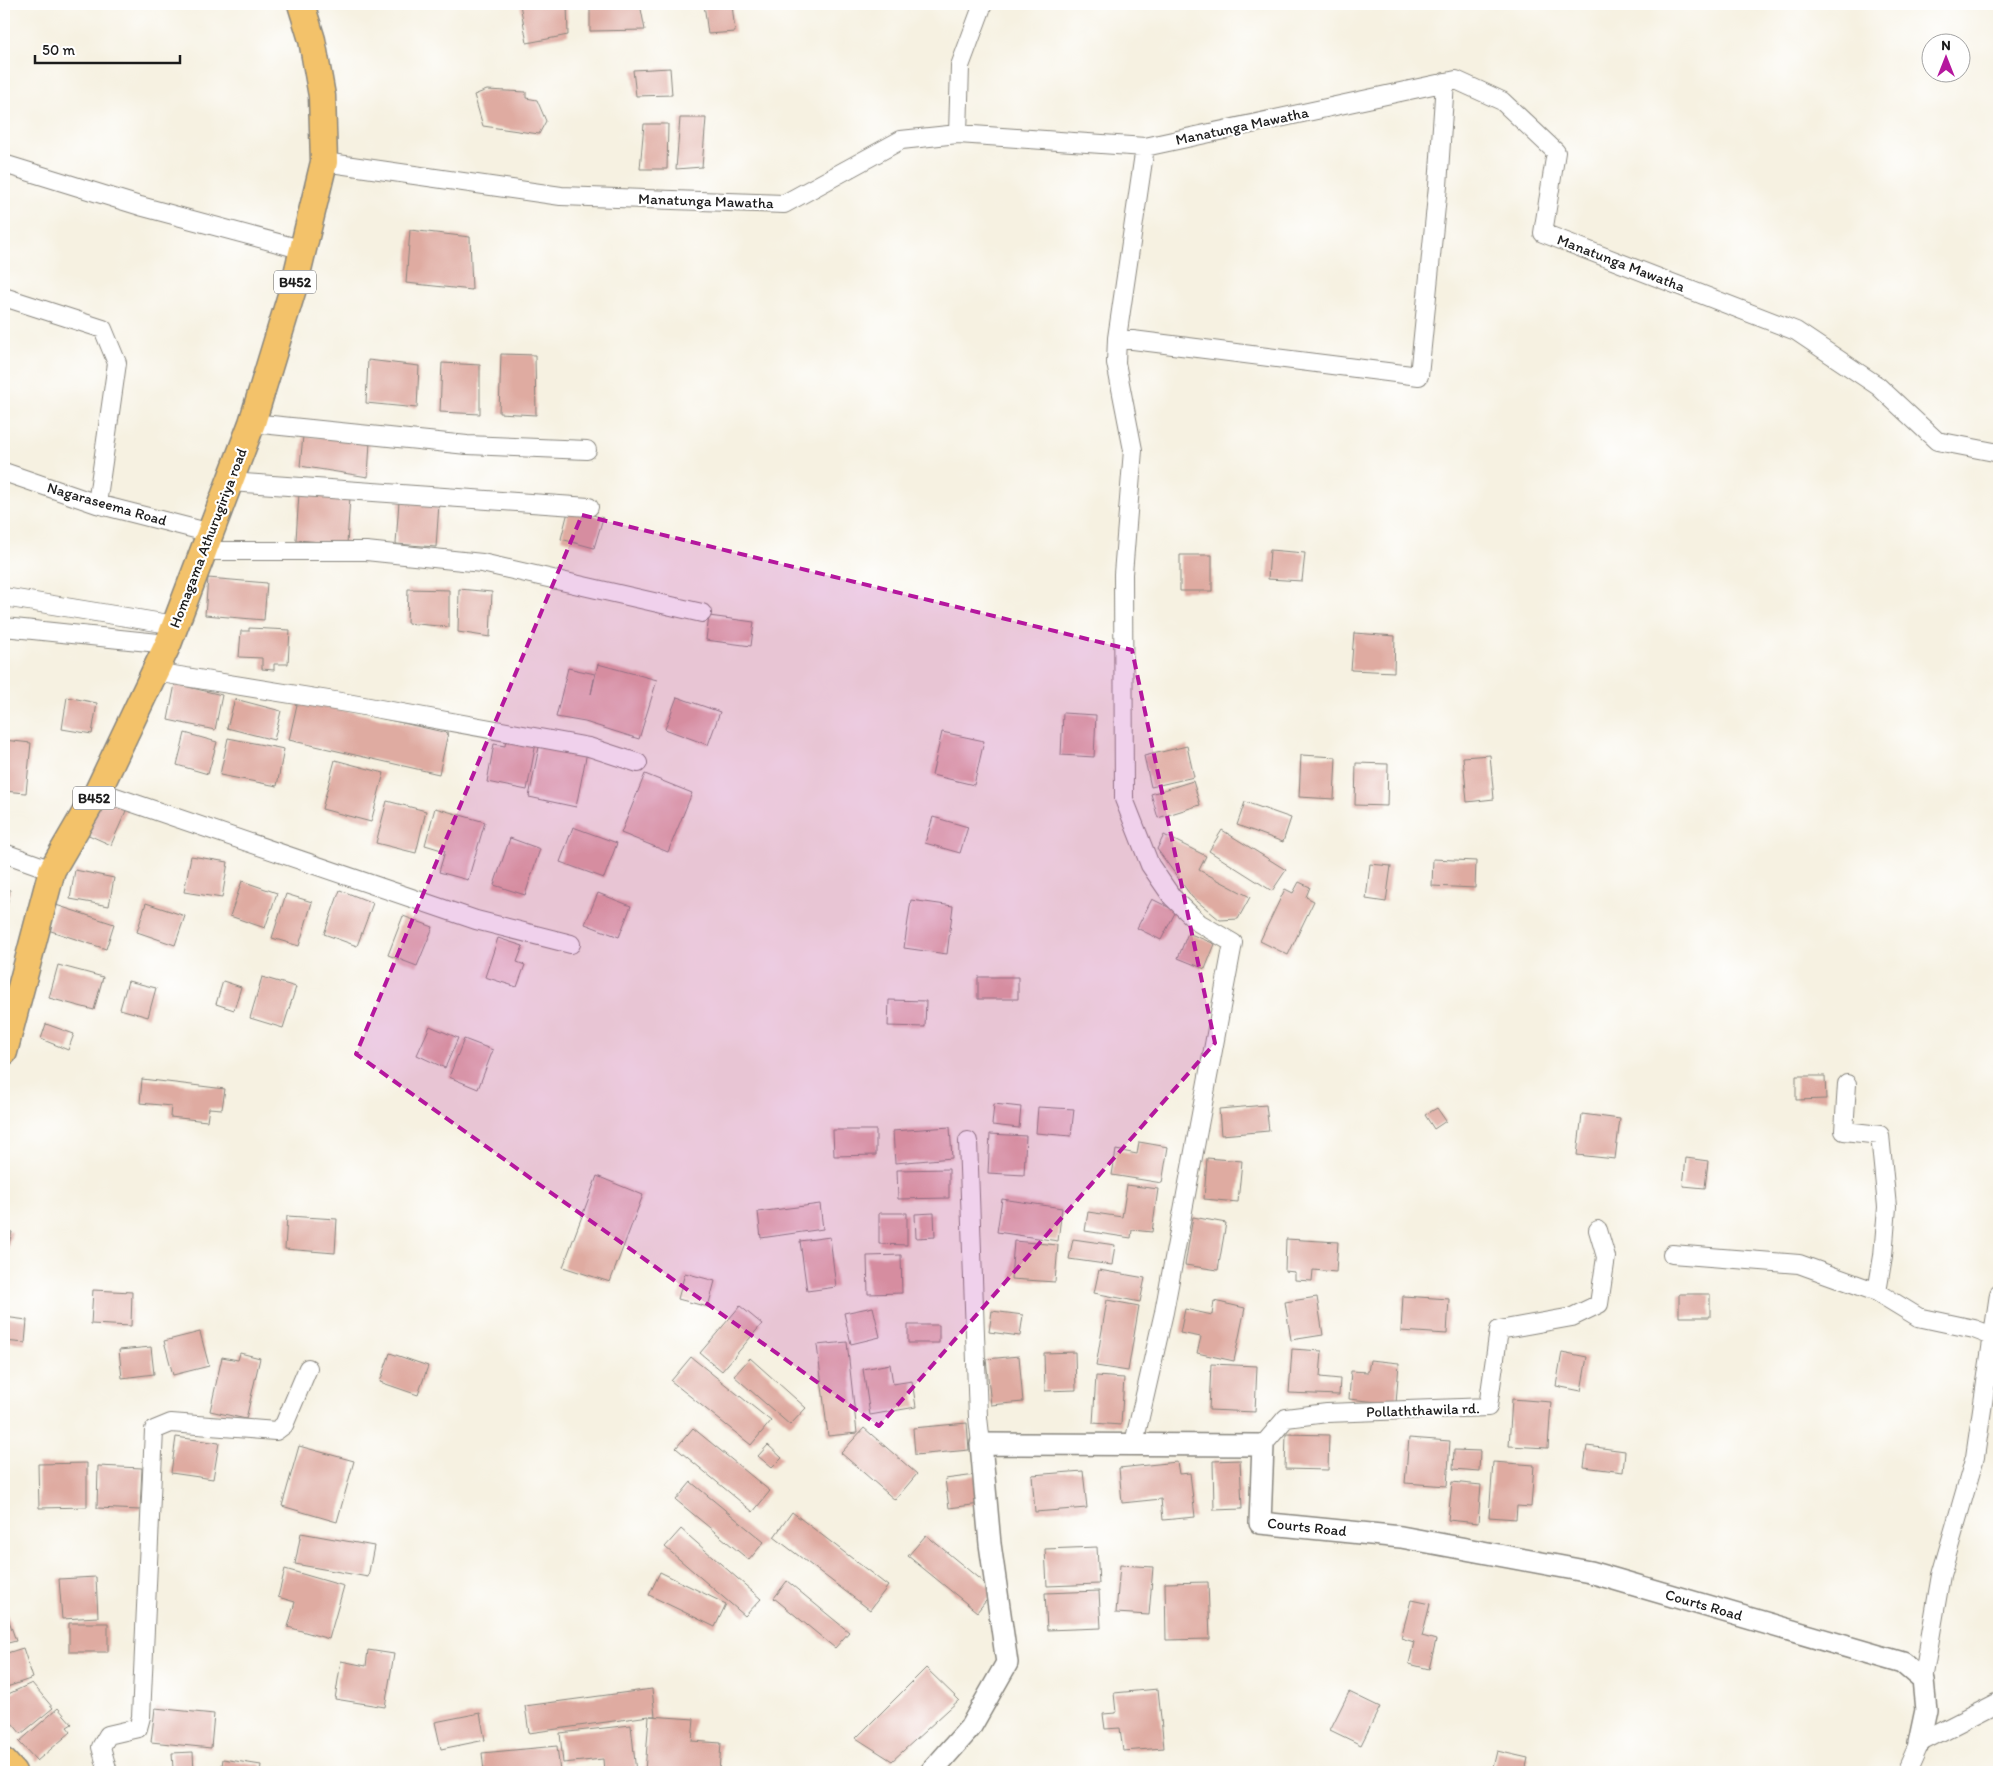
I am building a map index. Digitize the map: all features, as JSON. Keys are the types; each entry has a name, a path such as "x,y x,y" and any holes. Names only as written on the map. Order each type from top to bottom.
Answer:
{"main road":[{"name":"Homagama Athurugiriya road","path":"4,1052 52,870 98,791 171,635 252,423 304,250 324,162 322,96 312,40 301,4"},
{"path":"4,1762 13,1772"}],"street":[{"path":"958,134 960,66 983,4"},
{"name":"Manatunga Mawatha","path":"324,162 561,196 784,204 901,140 958,134 1145,147 1456,80 1502,101 1556,152 1543,233 1796,331 1878,386 1937,440 1999,452"},
{"path":"1117,338 1419,376 1438,186 1445,82"},
{"path":"1134,1443 1164,1312 1233,943 1199,923 1172,897 1150,865 1124,799 1123,574 1133,450 1116,363 1117,338 1145,147"},
{"path":"4,164 140,206 304,250"},
{"path":"4,298 103,329 117,363 97,504"},
{"path":"252,423 467,445 588,450"},
{"name":"Nagaraseema Road","path":"4,472 207,542 366,551 482,563 702,613"},
{"path":"230,482 589,508"},
{"path":"4,597 171,635"},
{"path":"4,627 171,635"},
{"path":"155,672 347,703 580,746 638,763"},
{"path":"98,791 476,920 571,944"},
{"path":"4,853 52,870"},
{"path":"1847,1084 1844,1131 1880,1135 1887,1207 1883,1256 1877,1292"},
{"path":"931,1772 970,1728 1007,1663 990,1544 981,1444 968,1141"},
{"name":"Pollaththawila rd.","path":"1263,1445 1286,1418 1327,1414 1488,1407 1499,1330 1572,1317 1599,1304 1606,1257 1598,1230"},
{"path":"1672,1254 1799,1264 1877,1292 1918,1317 1974,1329 1992,1336"},
{"path":"1906,1772 1919,1742 1926,1710 1923,1680 1941,1575 1975,1457 1999,1294"},
{"path":"108,1772 101,1747 108,1735 138,1728 142,1717 154,1430 171,1423 276,1431 284,1425 308,1368"},
{"path":"981,1444 1134,1443 1263,1445"},
{"name":"Courts Road","path":"1263,1445 1260,1523 1401,1537 1590,1572 1903,1663 1923,1680"},
{"path":"1919,1742 1999,1702"}],"highlighted area":[{"path":"582,515 1132,650 1215,1043 879,1426 356,1054"}],"building":[{"path":"520,4 567,4 568,35 527,43"},
{"path":"590,4 640,4 645,30 590,31"},
{"path":"704,4 732,4 735,32 708,34"},
{"path":"670,68 672,95 636,96 633,70"},
{"path":"487,90 526,92 526,98 537,100 546,121 539,134 483,126 474,95"},
{"path":"680,118 706,118 702,167 676,169"},
{"path":"644,124 668,124 667,169 640,169"},
{"path":"410,230 470,237 472,290 406,283"},
{"path":"501,354 535,355 536,415 499,413"},
{"path":"368,360 419,366 417,408 366,403"},
{"path":"442,363 480,365 480,414 440,412"},
{"path":"303,436 370,441 368,477 300,466"},
{"path":"299,493 350,496 347,544 296,540"},
{"path":"399,501 439,504 436,547 396,544"},
{"path":"569,508 603,518 594,548 561,539"},
{"path":"1270,550 1305,553 1302,581 1268,579"},
{"path":"1180,555 1212,555 1212,591 1180,591"},
{"path":"208,578 267,583 264,620 205,615"},
{"path":"408,589 449,590 449,627 407,623"},
{"path":"459,589 492,592 490,637 458,632"},
{"path":"709,616 754,622 751,646 706,640"},
{"path":"249,628 290,630 288,664 274,664 274,670 262,669 262,658 239,657 241,631 249,631"},
{"path":"1354,633 1395,636 1394,672 1351,670"},
{"path":"598,664 657,680 639,739 585,722 556,717 568,668 595,674 591,694"},
{"path":"175,684 222,695 215,730 168,720"},
{"path":"67,697 97,703 92,734 62,729"},
{"path":"677,697 720,712 708,745 665,729"},
{"path":"235,699 281,711 274,740 227,728"},
{"path":"298,700 448,733 439,774 289,740"},
{"path":"1063,713 1096,715 1094,757 1061,755"},
{"path":"942,732 984,741 974,785 932,775"},
{"path":"185,733 217,742 208,774 177,765"},
{"path":"506,737 536,743 527,790 487,782 494,744 505,746"},
{"path":"228,738 284,749 277,786 220,775"},
{"path":"4,740 31,743 26,793 4,791"},
{"path":"540,742 587,752 576,807 529,797"},
{"path":"1187,746 1194,777 1151,787 1144,756"},
{"path":"1301,755 1336,757 1334,799 1299,797"},
{"path":"1490,755 1494,799 1467,802 1463,757"},
{"path":"335,760 384,773 371,822 322,809"},
{"path":"1356,763 1388,764 1387,806 1355,805"},
{"path":"645,774 692,793 668,852 621,833"},
{"path":"1193,781 1200,805 1158,818 1151,794"},
{"path":"100,791 129,804 111,845 82,832"},
{"path":"387,801 426,811 416,853 376,843"},
{"path":"1245,802 1291,818 1283,842 1237,825"},
{"path":"435,808 485,822 468,880 439,872 445,851 425,845"},
{"path":"933,817 968,827 960,853 925,843"},
{"path":"573,827 617,843 604,878 560,862"},
{"path":"1222,830 1286,870 1272,891 1209,851"},
{"path":"1164,835 1206,856 1199,870 1250,897 1238,919 1220,920 1192,897 1157,849"},
{"path":"510,838 540,849 525,895 494,885"},
{"path":"191,856 228,862 222,898 184,892"},
{"path":"1433,859 1476,861 1475,888 1432,886"},
{"path":"1370,864 1391,866 1386,902 1366,899"},
{"path":"75,870 114,878 109,906 70,899"},
{"path":"242,881 277,893 265,928 230,916"},
{"path":"1299,882 1310,887 1306,897 1314,901 1288,955 1260,941 1285,889 1293,893"},
{"path":"4,889 10,890 5,916 4,916"},
{"path":"340,890 373,903 357,946 324,934"},
{"path":"598,893 631,906 619,937 585,924"},
{"path":"286,894 312,902 299,946 272,938"},
{"path":"1152,899 1176,911 1161,940 1137,928"},
{"path":"911,900 953,906 947,954 904,948"},
{"path":"146,903 185,916 175,945 137,932"},
{"path":"56,905 114,924 106,949 48,930"},
{"path":"403,916 433,927 417,966 388,955"},
{"path":"1188,933 1215,944 1205,969 1178,958"},
{"path":"498,938 523,946 517,962 525,965 517,987 485,977"},
{"path":"58,965 103,977 94,1010 49,998"},
{"path":"262,977 296,987 283,1028 250,1018"},
{"path":"978,977 1018,977 1018,999 978,999"},
{"path":"128,981 156,988 148,1017 120,1009"},
{"path":"223,981 241,987 234,1010 216,1004"},
{"path":"889,1000 926,1001 925,1027 888,1026"},
{"path":"46,1024 74,1034 68,1050 41,1039"},
{"path":"430,1026 458,1038 445,1068 417,1055"},
{"path":"464,1039 493,1050 478,1089 449,1077"},
{"path":"1796,1076 1825,1076 1826,1099 1796,1100"},
{"path":"142,1079 225,1089 222,1109 209,1108 207,1121 170,1117 171,1106 140,1103"},
{"path":"994,1104 1021,1107 1019,1128 992,1125"},
{"path":"1266,1105 1269,1131 1221,1135 1219,1109"},
{"path":"1038,1107 1074,1109 1071,1136 1036,1133"},
{"path":"1437,1108 1446,1121 1434,1129 1425,1115"},
{"path":"1582,1114 1620,1119 1615,1159 1577,1155"},
{"path":"950,1127 952,1158 895,1163 893,1131"},
{"path":"833,1130 876,1130 876,1155 834,1156"},
{"path":"990,1134 1026,1136 1024,1175 988,1173"},
{"path":"1139,1142 1168,1147 1162,1183 1112,1175 1116,1150 1137,1154"},
{"path":"1207,1158 1242,1161 1238,1202 1204,1199"},
{"path":"1686,1158 1708,1161 1705,1188 1683,1186"},
{"path":"949,1169 949,1198 898,1199 897,1170"},
{"path":"597,1176 643,1195 610,1282 563,1267"},
{"path":"1127,1185 1158,1189 1152,1232 1132,1230 1131,1238 1085,1231 1088,1212 1122,1217"},
{"path":"1002,1199 1062,1208 1058,1241 997,1232"},
{"path":"820,1204 823,1229 761,1238 758,1212"},
{"path":"879,1213 907,1213 907,1245 879,1244"},
{"path":"934,1213 935,1237 916,1238 915,1214"},
{"path":"287,1216 337,1219 335,1253 285,1249"},
{"path":"1193,1217 1226,1223 1218,1270 1185,1265"},
{"path":"4,1230 12,1232 4,1263"},
{"path":"830,1237 836,1287 807,1291 800,1241"},
{"path":"1073,1239 1115,1245 1112,1265 1069,1259"},
{"path":"1286,1239 1338,1242 1336,1272 1313,1270 1312,1281 1295,1280 1295,1272 1285,1271"},
{"path":"1014,1241 1058,1245 1055,1282 1011,1279"},
{"path":"901,1255 902,1293 868,1294 867,1256"},
{"path":"1099,1270 1145,1278 1140,1302 1094,1293"},
{"path":"685,1273 715,1281 708,1307 678,1299"},
{"path":"93,1290 132,1292 131,1326 91,1324"},
{"path":"1679,1294 1710,1294 1710,1317 1679,1317"},
{"path":"1403,1296 1449,1299 1447,1334 1401,1331"},
{"path":"1317,1297 1323,1335 1291,1340 1285,1302"},
{"path":"1107,1300 1139,1306 1128,1371 1096,1366"},
{"path":"1214,1301 1245,1308 1234,1361 1197,1353 1201,1337 1180,1333 1185,1309 1212,1315"},
{"path":"740,1306 762,1324 722,1371 700,1353"},
{"path":"873,1307 880,1337 851,1344 844,1313"},
{"path":"992,1311 1023,1315 1020,1336 989,1332"},
{"path":"4,1317 27,1320 25,1343 4,1341"},
{"path":"908,1325 939,1325 939,1343 908,1343"},
{"path":"200,1332 209,1366 173,1375 164,1341"},
{"path":"847,1342 857,1433 828,1436 817,1345"},
{"path":"151,1347 154,1374 122,1378 119,1350"},
{"path":"1292,1349 1322,1351 1320,1377 1340,1379 1339,1395 1289,1393"},
{"path":"1075,1352 1076,1390 1045,1391 1044,1353"},
{"path":"1562,1352 1587,1357 1581,1391 1556,1386"},
{"path":"240,1353 260,1358 246,1419 210,1411 222,1357 238,1360"},
{"path":"390,1353 428,1366 418,1395 380,1382"},
{"path":"1019,1356 1023,1402 991,1405 986,1359"},
{"path":"691,1357 771,1421 751,1445 671,1381"},
{"path":"750,1358 806,1408 790,1425 734,1376"},
{"path":"1370,1360 1399,1363 1396,1404 1349,1399 1351,1371 1368,1372"},
{"path":"890,1364 893,1384 912,1381 916,1407 870,1415 863,1369"},
{"path":"1211,1364 1257,1366 1255,1412 1209,1410"},
{"path":"1096,1376 1124,1378 1121,1425 1093,1423"},
{"path":"1512,1399 1551,1402 1548,1448 1509,1446"},
{"path":"967,1423 969,1450 915,1455 913,1428"},
{"path":"693,1428 770,1491 753,1512 676,1448"},
{"path":"864,1428 917,1474 895,1500 841,1453"},
{"path":"1286,1434 1329,1435 1328,1470 1285,1469"},
{"path":"176,1437 219,1443 213,1479 171,1473"},
{"path":"1409,1438 1450,1441 1447,1486 1405,1483"},
{"path":"768,1445 782,1458 772,1468 758,1456"},
{"path":"299,1446 354,1461 337,1522 282,1506"},
{"path":"1587,1446 1625,1451 1623,1472 1584,1467"},
{"path":"1454,1450 1480,1451 1479,1471 1453,1469"},
{"path":"1240,1460 1242,1509 1214,1510 1213,1461"},
{"path":"1177,1462 1179,1474 1190,1473 1195,1517 1163,1520 1161,1499 1122,1503 1119,1468"},
{"path":"1493,1462 1534,1465 1531,1507 1517,1506 1516,1519 1489,1517"},
{"path":"87,1463 87,1507 39,1508 38,1464"},
{"path":"98,1466 142,1468 140,1510 97,1508"},
{"path":"1083,1471 1087,1508 1035,1512 1032,1475"},
{"path":"976,1475 980,1504 949,1508 945,1479"},
{"path":"691,1482 764,1542 749,1560 676,1500"},
{"path":"1452,1482 1481,1485 1478,1523 1448,1520"},
{"path":"792,1512 888,1586 870,1610 774,1537"},
{"path":"681,1529 761,1599 745,1616 665,1547"},
{"path":"301,1533 374,1546 368,1577 295,1564"},
{"path":"926,1535 994,1591 977,1612 908,1556"},
{"path":"1097,1547 1099,1584 1047,1586 1045,1549"},
{"path":"1120,1565 1153,1567 1149,1615 1116,1613"},
{"path":"285,1569 344,1586 329,1639 288,1627 295,1602 278,1597"},
{"path":"660,1572 726,1604 715,1627 649,1595"},
{"path":"96,1577 98,1617 62,1619 59,1579"},
{"path":"787,1581 849,1632 835,1648 774,1598"},
{"path":"1208,1582 1210,1639 1166,1640 1165,1583"},
{"path":"1099,1591 1101,1628 1047,1630 1045,1593"},
{"path":"1411,1600 1430,1604 1422,1636 1436,1640 1429,1669 1409,1664 1414,1642 1401,1638"},
{"path":"4,1606 16,1641 4,1644"},
{"path":"69,1623 108,1623 108,1652 69,1652"},
{"path":"23,1648 33,1678 4,1688 4,1654"},
{"path":"368,1650 394,1654 385,1707 335,1699 341,1661 366,1666"},
{"path":"926,1668 959,1700 892,1761 856,1738"},
{"path":"32,1683 53,1708 21,1734 4,1713 4,1696"},
{"path":"652,1689 655,1716 650,1716 694,1719 692,1741 721,1743 719,1772 645,1772 649,1716 529,1733 525,1706"},
{"path":"1158,1689 1164,1748 1123,1751 1120,1728 1105,1729 1103,1714 1116,1713 1114,1693"},
{"path":"1349,1692 1380,1707 1361,1745 1330,1730"},
{"path":"58,1708 72,1724 67,1727 71,1732 37,1761 19,1742"},
{"path":"155,1708 214,1714 211,1748 151,1742"},
{"path":"480,1713 485,1740 441,1749 435,1722"},
{"path":"631,1725 636,1772 604,1772 603,1759 563,1763 560,1733"},
{"path":"557,1746 560,1772 484,1772 482,1753"},
{"path":"1497,1751 1528,1758 1525,1772 1492,1772"},
{"path":"193,1752 194,1772 151,1772 151,1770 173,1769 172,1753"},
{"path":"223,1759 261,1765 260,1772 221,1772"}]}
